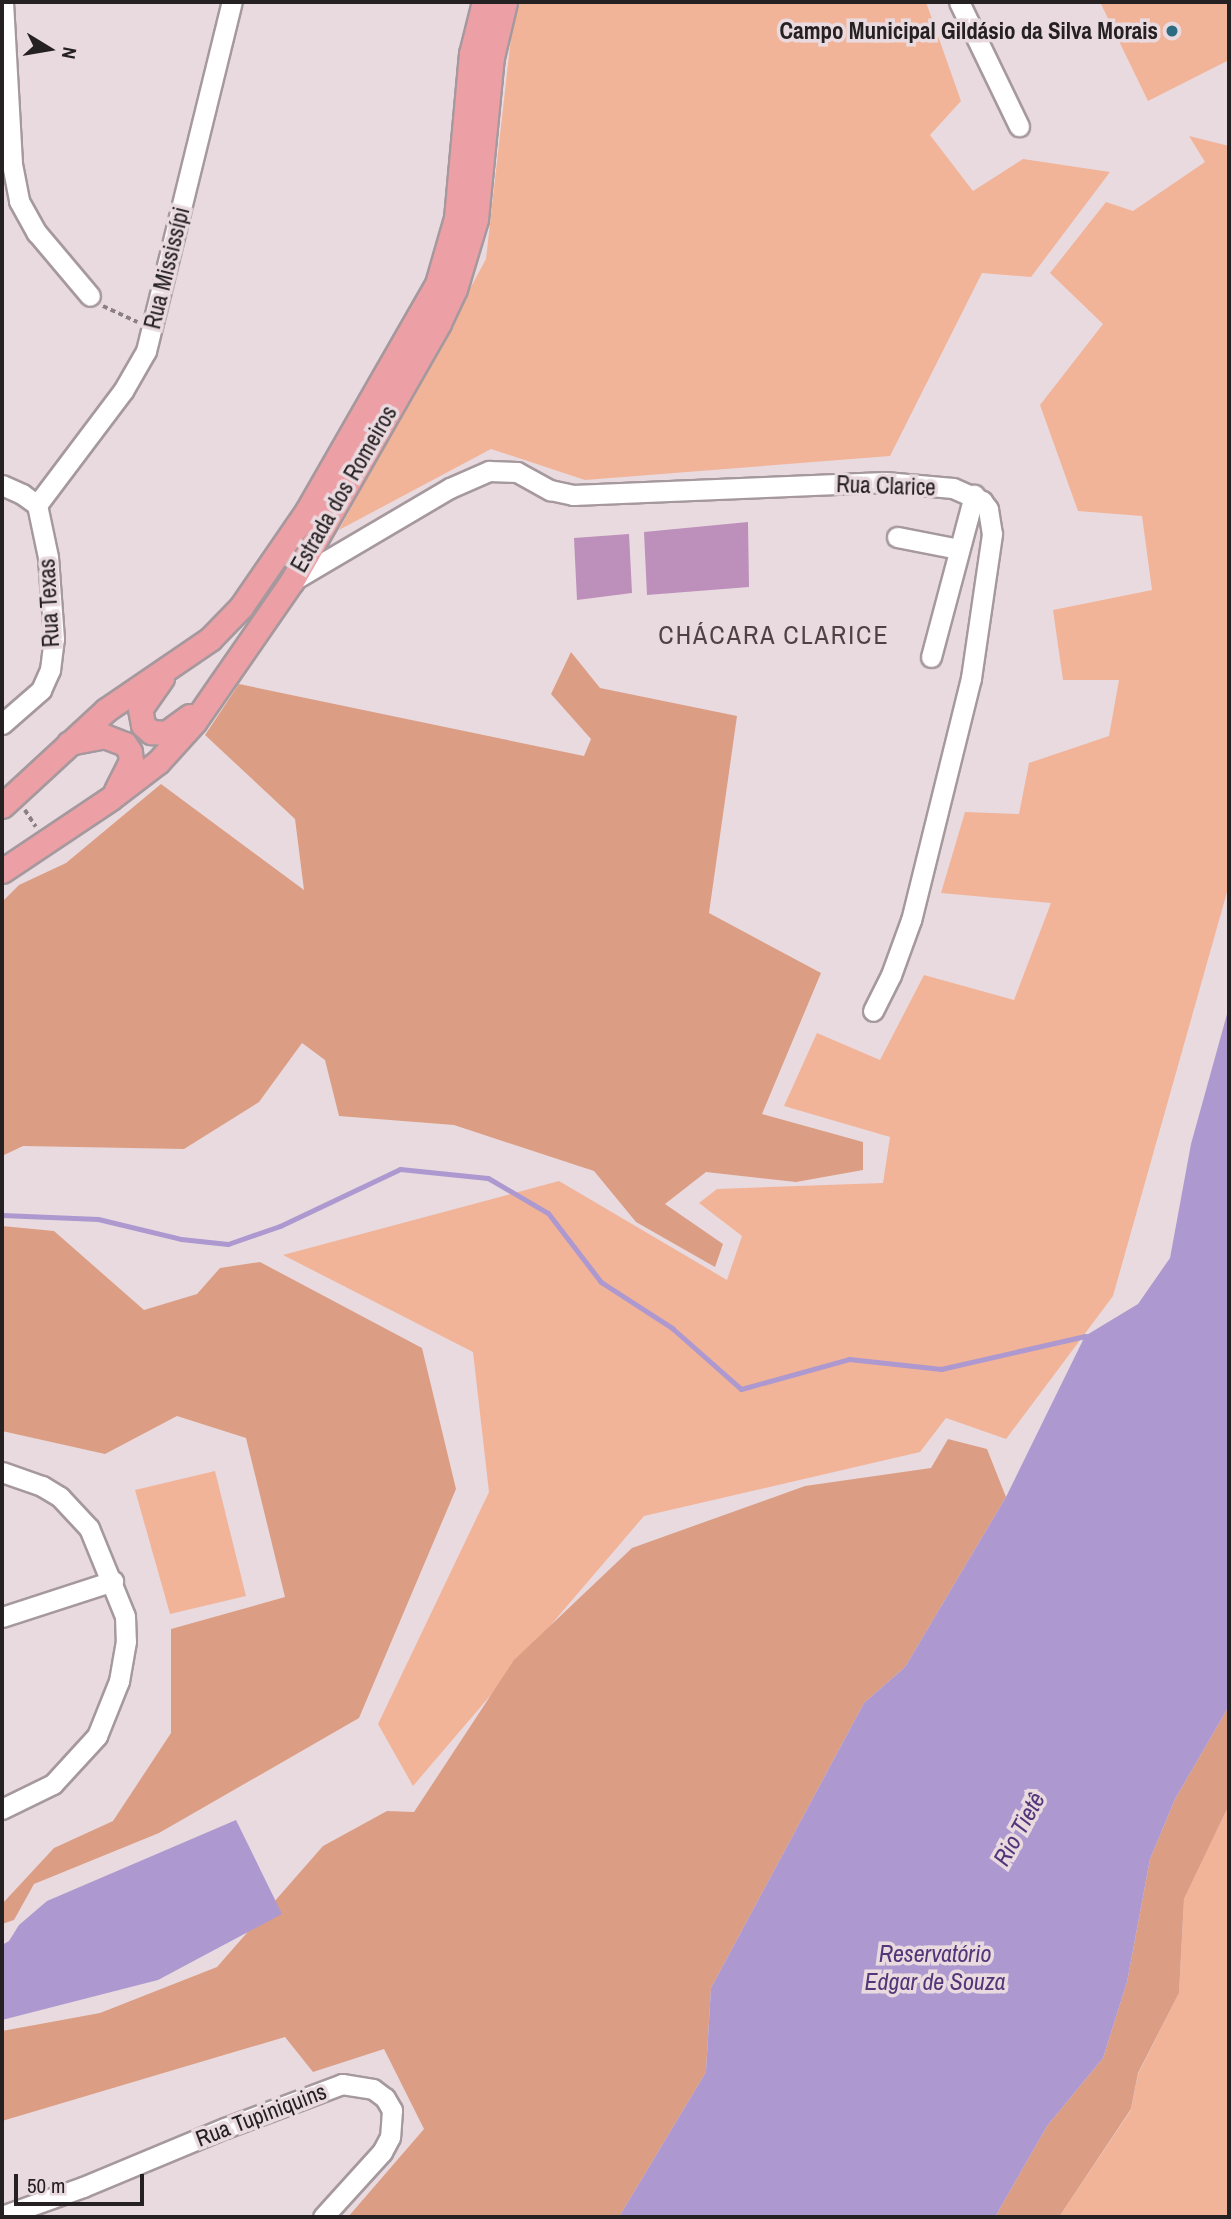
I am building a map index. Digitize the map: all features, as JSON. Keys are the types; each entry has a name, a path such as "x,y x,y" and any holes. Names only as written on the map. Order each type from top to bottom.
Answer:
{"main road":[{"name":"Estrada dos Romeiros","path":"5,803 67,743 106,710 169,669 225,624 271,566 307,511 437,284 456,218 470,67 484,2"},
{"name":"Estrada dos Romeiros","path":"2,871 111,798 158,762 195,721 292,581 439,323 455,289 476,219 492,57 505,2"},
{"path":"169,669 140,709 143,725 151,732 166,733 210,699"},
{"path":"67,743 104,736 125,744 131,761 111,798"}],"street":[{"path":"3,2 12,164 10,203 90,296"},
{"name":"Rua Mississípi","path":"37,505 123,391 146,351 232,2"},
{"path":"959,2 1019,126"},
{"name":"Rua Clarice","path":"292,581 450,488 489,471 517,472 550,490 573,495 885,482 953,488 974,495"},
{"path":"2,485 22,494 37,505"},
{"path":"931,657 974,495"},
{"path":"873,1011 891,975 911,920 971,678 992,534 988,509 974,495"},
{"name":"Rua Texas","path":"2,724 41,690 50,670 54,639 50,584 43,521 37,505"},
{"path":"897,537 960,549"},
{"path":"2,1472 42,1486 60,1497 89,1528 113,1581 125,1616 126,1641 111,1707 97,1736 53,1784 2,1808"},
{"path":"2,1617 113,1581"},
{"name":"Rua Tupiniquins","path":"2,2216 83,2187 225,2128 342,2084 373,2089 385,2098 392,2110 390,2137 382,2152 323,2217"}],"path":[{"path":"90,296 112,313 153,328"},
{"path":"5,803 46,840"}],"shaded area":[{"path":"515,2 926,2 961,101 930,135 973,191 1023,159 1110,172 1031,277 982,273 890,456 585,480 491,449 339,530 486,259"},
{"name":"Campo Municipal Gildásio da Silva Morais","path":"1100,2 1229,2 1229,60 1148,101"},
{"path":"1189,136 1229,146 1229,885 1113,1296 1006,1439 946,1418 920,1452 644,1516 413,1786 378,1724 489,1492 473,1352 283,1255 559,1181 727,1280 742,1236 699,1203 717,1189 883,1183 890,1137 784,1106 817,1033 880,1060 924,975 1014,1000 1051,903 941,893 965,812 1019,814 1029,763 1109,736 1119,680 1063,680 1053,610 1152,590 1142,516 1078,511 1040,405 1103,324 1050,273 1106,202 1133,211 1205,162"},
{"path":"571,652 600,688 737,716 709,913 821,973 762,1114 863,1142 863,1170 796,1182 706,1172 665,1204 723,1244 715,1267 636,1222 594,1171 454,1125 339,1116 325,1060 302,1043 259,1102 184,1149 23,1146 2,1156 2,902 19,885 66,863 161,784 304,890 295,819 205,735 239,684 584,756 591,739 551,694"},
{"path":"2,1226 54,1231 144,1310 197,1294 220,1268 260,1262 422,1348 456,1489 359,1718 159,1833 34,1884 14,1920 2,1924 2,1904 54,1848 113,1821 171,1733 171,1629 285,1597 246,1438 177,1416 105,1454 2,1431"},
{"path":"948,1439 987,1449 1006,1497 905,1667 864,1703 711,1988 706,2072 619,2217 348,2217 424,2129 384,2049 313,2072 285,2037 2,2121 2,2031 100,2013 217,1967 323,1846 387,1811 414,1812 514,1660 632,1548 805,1486 931,1468"},
{"path":"215,1471 246,1596 170,1614 135,1490"},
{"path":"1229,1706 1229,1805 1184,1899 1179,1993 1138,2073 1131,2109 1059,2217 995,2217 1047,2126 1103,2058 1127,1982 1150,1859 1175,1799"},
{"path":"1229,1805 1229,2217 1059,2217 1131,2110 1138,2074 1179,1993 1184,1899"}],"water":[{"name":"Reservatório Edgar de Souza","path":"1229,1007 1229,1706 1175,1799 1150,1859 1127,1982 1103,2058 1047,2126 995,2217 619,2217 706,2072 711,1988 864,1703 905,1667 1006,1497 1085,1336 1138,1304 1170,1258 1191,1144"},
{"path":"236,1820 282,1914 158,1980 2,2020 2,1945 9,1941 19,1925 47,1901"}],"building":[{"path":"748,522 749,587 647,595 644,532"},
{"path":"629,534 632,593 577,600 574,538"}],"waterway":[{"path":"2,1215 98,1219 181,1239 228,1244 280,1226 400,1169 488,1178 548,1213 601,1282 672,1328 741,1389 849,1359 941,1369 1085,1336 1091,1337"}],"place":[{"name":"Campo Municipal Gildásio da Silva Morais","path":"1172,31"}],"district":[{"name":"CHÁCARA CLARICE","path":"774,635"}],"water label":[{"name":"Rio Tietê","path":"1019,1829"}]}
